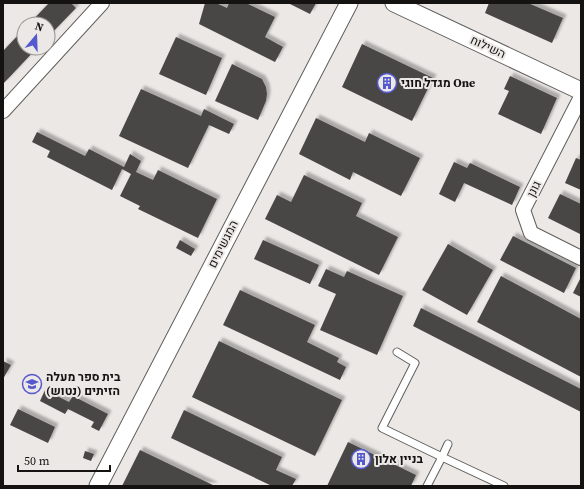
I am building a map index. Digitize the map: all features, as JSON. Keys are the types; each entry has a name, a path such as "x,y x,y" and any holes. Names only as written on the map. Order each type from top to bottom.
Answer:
{"street":[{"path":"3,110 102,3"},
{"name":"המגשימים","path":"98,486 349,3"},
{"name":"השילוח","path":"394,3 581,91"},
{"name":"גונן","path":"581,97 523,210 531,233 581,258"}],"lane":[{"path":"397,352 415,363 382,428 504,486"},
{"path":"427,486 448,444"}],"building":[{"path":"49,3 71,3 76,8 56,29 56,16 37,16"},
{"path":"205,3 216,3 227,8 229,3 246,3 275,17 265,37 283,47 275,62 199,24"},
{"path":"288,3 316,3 310,14"},
{"path":"489,3 528,3 563,18 552,43 485,13"},
{"path":"16,37 16,56 29,56 3,84 3,51"},
{"path":"176,37 222,58 206,95 159,74"},
{"name":"מגדל חוגי One","path":"362,44 433,78 412,121 342,87"},
{"path":"232,64 262,79 266,87 266,101 258,120 215,101"},
{"path":"510,76 557,98 541,134 498,114 509,91 504,89"},
{"path":"141,89 201,116 204,109 234,124 229,134 209,125 188,168 119,136"},
{"path":"316,118 365,142 369,133 420,158 401,196 353,172 350,180 299,154"},
{"path":"37,132 85,156 89,149 124,167 130,154 141,161 136,172 153,180 158,170 217,199 198,238 138,209 140,206 120,196 131,174 122,169 112,190 47,157 50,151 32,142"},
{"path":"576,158 581,160 581,190 565,183"},
{"path":"454,162 467,168 470,163 520,187 512,205 464,183 455,202 439,194"},
{"path":"304,175 362,203 356,216 398,237 379,275 265,219 277,195 291,202"},
{"path":"560,194 581,204 580,234 548,218"},
{"path":"513,236 576,268 564,293 500,260"},
{"path":"180,240 195,249 191,256 176,248"},
{"path":"263,240 319,265 310,284 254,259"},
{"path":"448,244 493,270 467,315 422,290"},
{"path":"326,269 344,277 347,271 403,296 377,355 320,330 336,294 318,286"},
{"path":"501,276 581,319 581,377 477,322"},
{"path":"581,277 581,297 573,293"},
{"path":"240,290 315,325 307,342 339,358 337,362 346,367 340,380 223,325"},
{"path":"421,308 581,389 581,412 413,326"},
{"path":"219,341 342,400 315,456 192,397"},
{"path":"3,361 11,365 3,379"},
{"path":"45,390 69,402 73,396 108,414 99,431 91,427 94,422 68,409 65,414 40,401"},
{"path":"18,409 55,427 48,443 10,425"},
{"path":"184,410 282,457 276,470 296,479 292,486 272,486 171,438"},
{"name":"בניין אלון","path":"348,442 416,475 411,486 327,486"},
{"path":"140,450 215,486 122,486"},
{"path":"85,451 94,454 91,461 83,458"}],"place":[{"name":"מגדל חוגי One","path":"387,83"},
{"name":"בית ספר מעלה הזיתים (נטוש)","path":"32,384"},
{"name":"בניין אלון","path":"361,459"}]}
